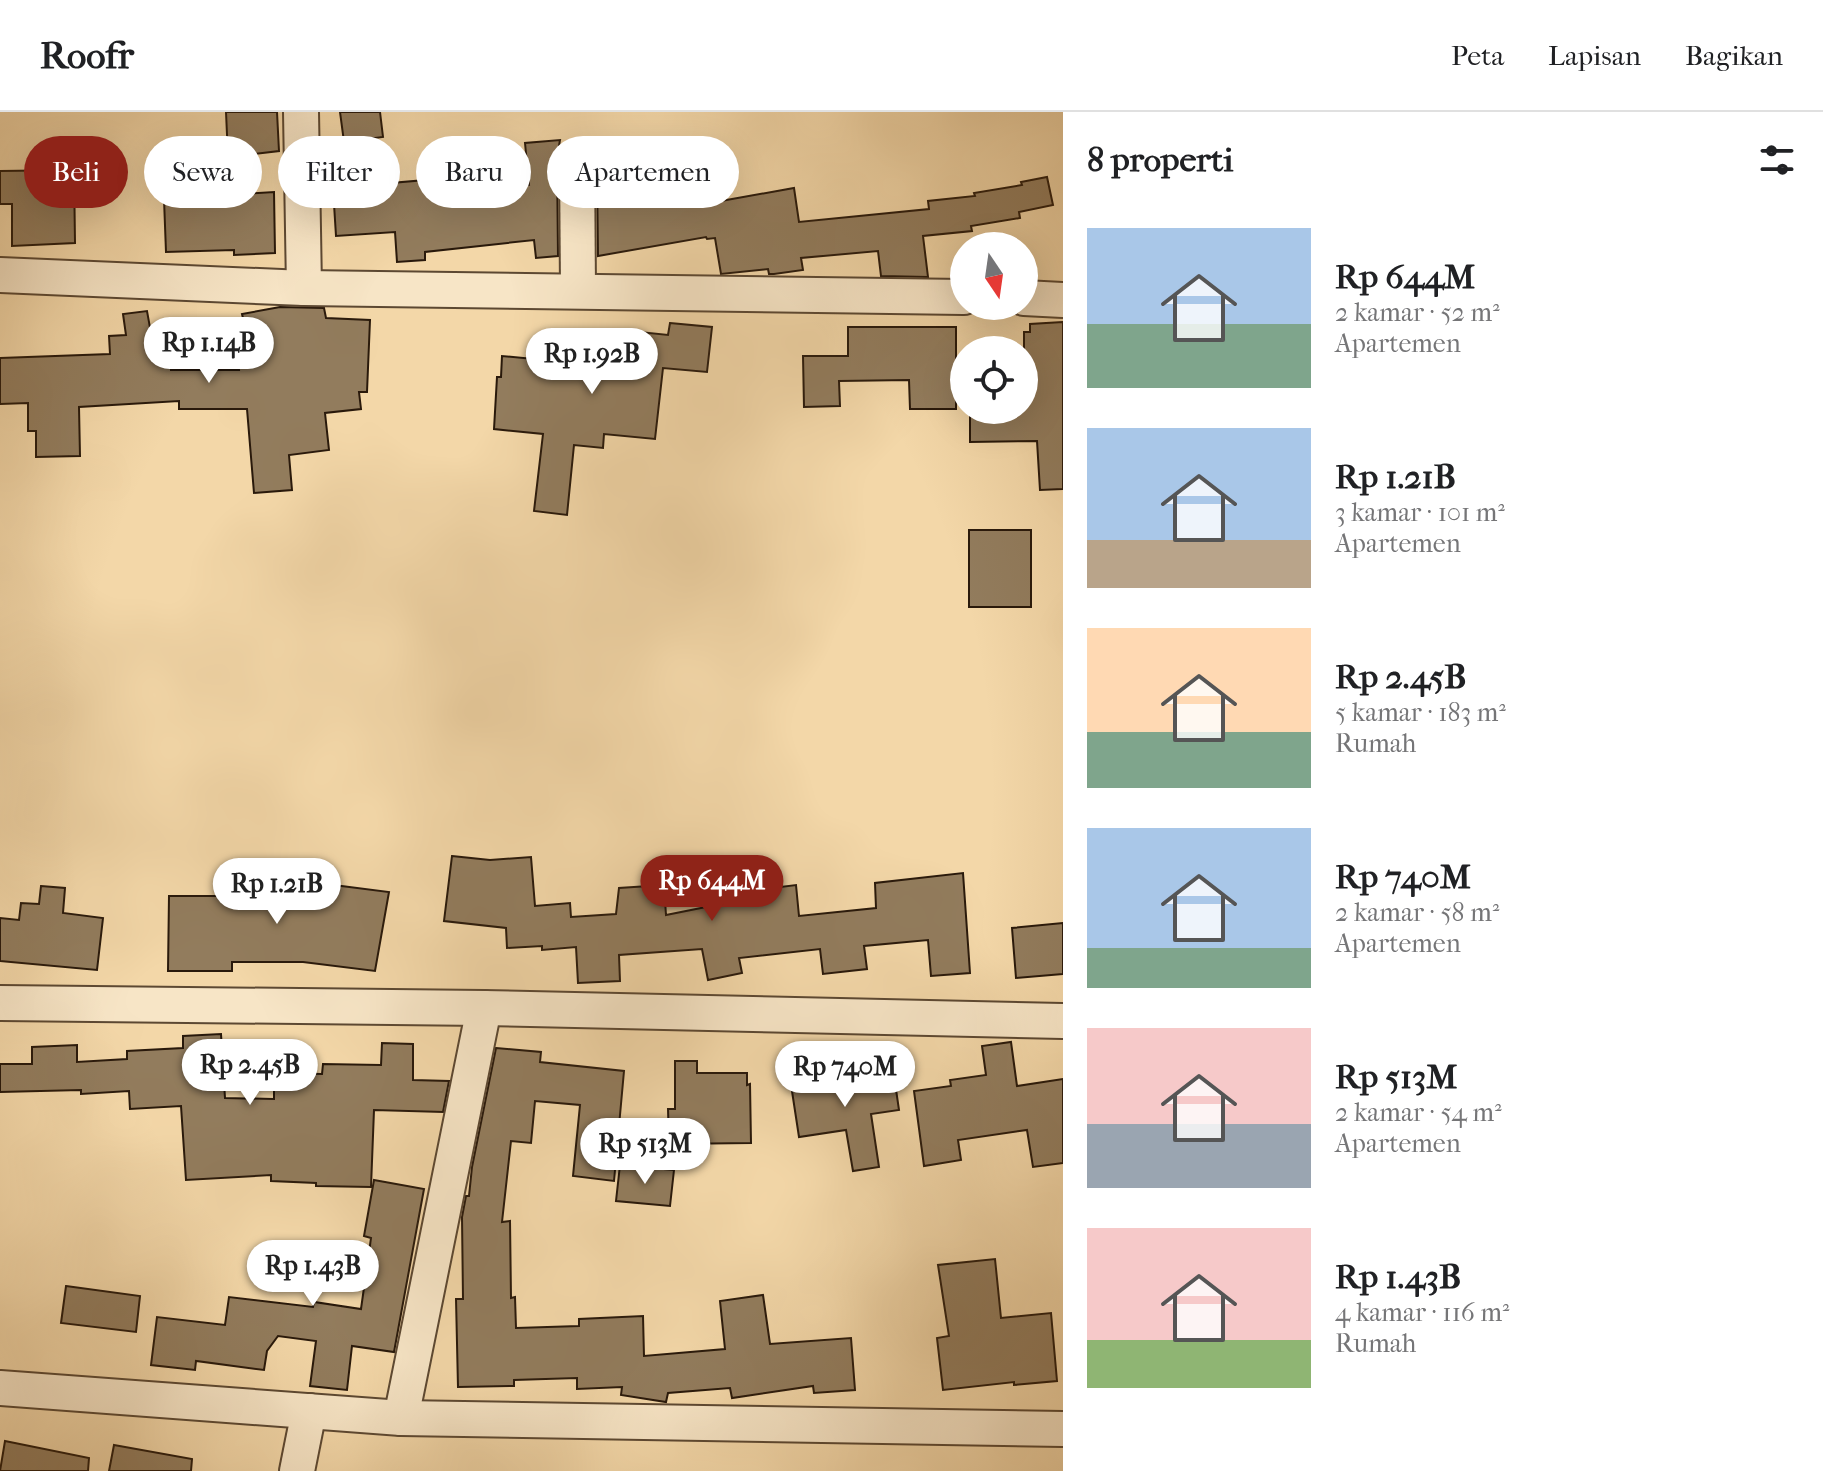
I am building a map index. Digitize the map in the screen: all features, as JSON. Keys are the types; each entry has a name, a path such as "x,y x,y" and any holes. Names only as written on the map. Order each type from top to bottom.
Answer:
{"street":[{"path":"301,112 304,288"},
{"path":"577,208 578,290"},
{"path":"0,275 304,288 950,297"},
{"path":"1038,299 1063,300"},
{"path":"0,1003 484,1008 1063,1021"},
{"path":"401,1418 484,1008"},
{"path":"0,1388 401,1418 1063,1429"},
{"path":"297,1471 309,1411"}],"building":[{"path":"226,112 277,112 278,151 262,153 262,136 227,136"},
{"path":"340,112 380,112 383,136 343,136"},
{"path":"547,141 547,208 558,208 558,256 536,258 534,240 425,252 425,260 397,262 395,232 336,236 334,208 400,208 400,182 416,181 416,208 531,208 531,142"},
{"path":"0,171 24,171 24,208 75,208 75,243 12,246 12,204 0,204"},
{"path":"1047,177 1053,205 1019,212 1020,218 971,226 972,231 923,236 928,277 881,276 878,251 801,258 803,270 769,274 768,269 721,274 715,238 706,237 598,256 597,208 739,208 739,198 794,188 799,222 929,209 928,201 975,196 974,193 1022,185 1021,182"},
{"path":"274,192 275,253 234,255 234,250 166,252 164,208 262,208 262,193"},
{"path":"280,307 324,308 326,318 370,320 367,392 359,392 361,409 325,413 329,450 289,455 292,490 254,493 247,409 179,409 179,401 79,407 80,456 36,457 36,431 28,431 28,403 0,404 0,358 110,354 109,336 126,335 123,314 147,311 155,355 170,354 171,370 239,370 235,340 248,339 242,314"},
{"path":"1063,322 1063,489 1040,490 1037,441 970,442 970,424 1038,424 1038,336 1024,336 1024,332 1030,332 1030,324"},
{"path":"670,323 712,327 707,372 663,368 655,439 604,434 603,448 574,445 567,515 534,511 543,434 494,429 497,377 501,377 502,356 554,361 558,331 620,339 621,330 668,335"},
{"path":"848,327 956,327 956,336 950,336 950,409 910,409 909,380 839,381 840,406 804,407 803,356 848,356"},
{"path":"969,530 1031,530 1031,607 969,607"},
{"path":"452,856 490,860 531,857 535,906 570,903 571,917 616,914 619,888 664,885 666,915 756,897 755,890 796,885 799,916 876,908 875,883 963,873 970,973 931,976 928,940 864,946 867,969 823,974 820,949 739,958 742,973 708,980 702,949 619,955 620,981 578,983 576,947 542,950 542,946 507,948 506,928 444,921"},
{"path":"249,876 295,876 295,880 389,892 375,971 303,962 232,962 232,971 168,971 169,896 249,896"},
{"path":"41,886 65,888 63,913 103,918 97,970 0,961 0,918 19,920 21,903 39,904"},
{"path":"1063,923 1063,974 1016,978 1012,928"},
{"path":"221,1034 225,1098 274,1099 274,1073 322,1074 323,1064 381,1065 382,1043 413,1044 413,1080 449,1081 443,1112 374,1110 371,1187 316,1186 316,1183 271,1181 271,1175 186,1180 181,1106 130,1109 129,1091 81,1094 81,1090 0,1092 0,1064 32,1064 32,1047 77,1045 77,1062 127,1059 127,1051 183,1048 183,1036"},
{"path":"1011,1042 1017,1086 1063,1079 1063,1163 1033,1167 1027,1130 958,1140 961,1160 924,1166 914,1091 951,1086 950,1080 986,1075 982,1046"},
{"path":"496,1048 541,1052 540,1062 624,1071 614,1181 573,1176 580,1105 535,1101 531,1143 511,1141 502,1222 510,1221 511,1298 515,1297 516,1328 579,1326 579,1319 643,1316 644,1356 725,1349 720,1301 763,1295 770,1344 851,1338 855,1390 814,1393 813,1386 732,1398 730,1388 668,1393 666,1402 621,1395 622,1387 577,1389 577,1378 514,1380 514,1386 458,1387 456,1299 463,1299 462,1217 466,1196 469,1196"},
{"path":"675,1061 697,1061 697,1073 747,1073 751,1143 669,1144 668,1109 675,1109"},
{"path":"893,1069 899,1110 871,1114 879,1167 853,1171 846,1130 799,1137 790,1078 826,1073 827,1076 853,1072 853,1075"},
{"path":"620,1165 674,1170 670,1206 616,1201"},
{"path":"374,1180 424,1189 394,1352 352,1346 347,1390 310,1386 316,1341 278,1336 267,1351 264,1370 196,1361 195,1370 151,1365 157,1317 225,1325 229,1297 313,1307 314,1302 361,1309 371,1238 364,1236"},
{"path":"995,1259 1001,1318 1051,1313 1057,1381 943,1390 937,1338 949,1336 938,1265"},
{"path":"66,1286 140,1296 136,1332 61,1323"},
{"path":"5,1441 89,1458 88,1471 0,1471"},
{"path":"114,1445 192,1459 191,1471 109,1471"}]}
